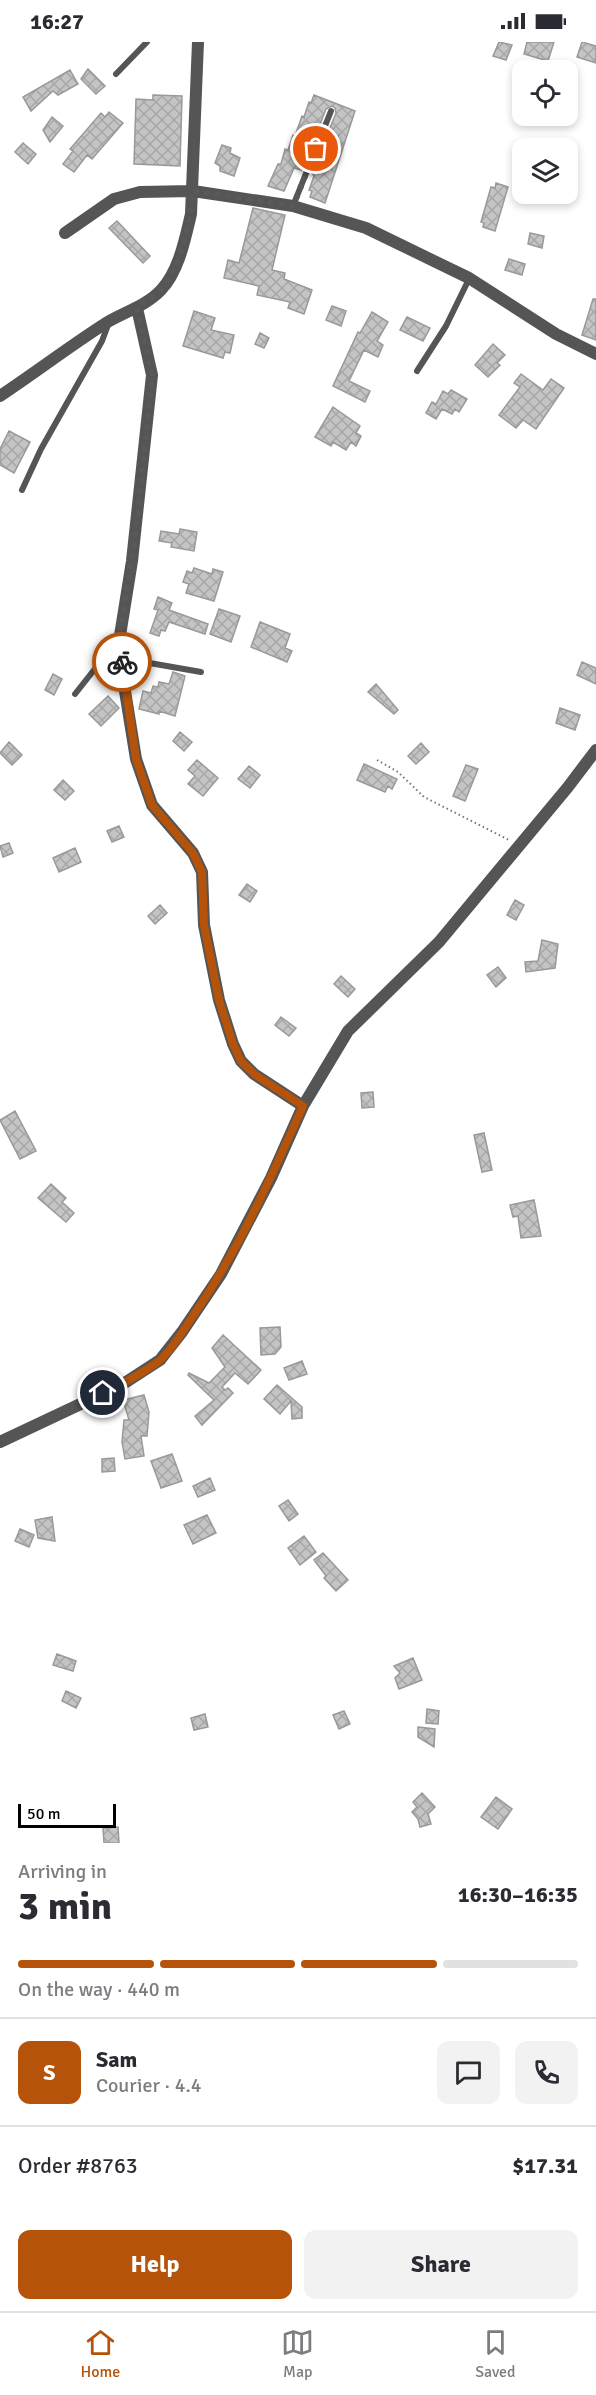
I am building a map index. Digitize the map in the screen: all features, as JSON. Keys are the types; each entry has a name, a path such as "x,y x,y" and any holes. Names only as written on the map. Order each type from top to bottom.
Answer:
{"street":[{"path":"0,396 109,322 137,308 161,290 174,270 185,240 191,214 198,42"},
{"path":"65,233 114,199 140,192 193,191 293,206 366,228 469,278 556,334 596,354"},
{"path":"137,308 152,375 134,550 120,653 136,759 152,805 193,853 202,872 204,925 219,1000 241,1061 254,1074 303,1106"},
{"path":"0,1442 123,1384 160,1360 221,1274 271,1178 303,1106 348,1031 439,942 568,788 596,750"}],"lane":[{"path":"116,74 147,42"},
{"path":"293,206 331,111"},
{"path":"417,371 446,326 469,278"},
{"path":"22,490 41,449 102,341 109,322"},
{"path":"75,694 98,665 120,653 201,672"}],"path":[{"path":"377,760 398,772 424,797 520,844"}],"building":[{"path":"499,42 512,45 506,60 493,56"},
{"path":"527,42 554,42 548,60 524,54"},
{"path":"582,42 596,46 596,63 577,57"},
{"path":"88,69 105,86 96,94 81,79"},
{"path":"70,70 78,84 58,95 53,91 31,111 23,97"},
{"path":"153,95 182,96 180,166 134,164 136,99 153,100"},
{"path":"314,95 355,111 325,203 310,197 312,191 309,190 314,176 312,173 336,113 332,106 326,109 302,170 294,168 284,191 268,186"},
{"path":"109,112 123,123 92,159 87,155 74,172 63,164 73,151 70,149 101,113 105,117"},
{"path":"52,117 63,126 50,142 43,130"},
{"path":"23,143 36,154 28,164 15,152"},
{"path":"222,145 231,148 230,153 240,158 234,176 220,171 220,166 215,163"},
{"path":"496,183 508,187 495,231 483,227 484,223 481,222 491,187 495,188"},
{"path":"253,208 285,215 272,270 285,273 284,279 312,290 304,314 288,308 290,302 257,295 259,286 224,278 228,260 239,263"},
{"path":"117,221 150,256 143,263 109,228"},
{"path":"530,233 544,236 542,248 528,244"},
{"path":"509,259 525,264 522,275 505,270"},
{"path":"593,299 596,299 596,340 582,335"},
{"path":"332,306 346,311 341,326 326,320"},
{"path":"194,311 215,318 211,330 234,335 230,353 225,352 223,358 183,346"},
{"path":"372,312 388,322 377,341 383,345 378,357 364,350 349,381 370,391 365,402 333,386 358,332 360,333"},
{"path":"407,317 430,328 423,341 400,330"},
{"path":"260,333 269,338 264,348 255,344"},
{"path":"493,344 505,355 497,363 500,365 488,377 475,365"},
{"path":"521,374 543,390 551,379 564,388 536,429 523,420 516,428 499,415 520,387 514,383"},
{"path":"451,390 467,399 459,412 455,409 452,414 442,409 436,419 426,413 432,402 436,404 443,391 448,394"},
{"path":"333,407 360,426 356,433 361,436 356,446 351,442 346,450 333,442 331,446 315,437"},
{"path":"9,431 30,442 14,473 0,465 0,449"},
{"path":"180,529 197,532 194,551 171,547 172,543 159,541 161,531 179,534"},
{"path":"194,568 212,574 213,569 223,572 214,601 186,593 189,584 183,582 187,571 192,573"},
{"path":"158,597 172,603 169,610 208,624 205,634 169,622 165,631 161,630 159,636 150,633 158,610 154,609"},
{"path":"219,609 240,616 231,642 210,634"},
{"path":"260,622 290,634 285,648 292,651 287,662 251,647"},
{"path":"582,662 596,668 596,684 577,675"},
{"path":"173,672 185,676 175,716 159,711 159,714 139,709 143,691 151,693 153,686 158,687 159,682 169,684"},
{"path":"53,674 62,679 54,695 45,690"},
{"path":"376,684 398,710 394,714 368,692"},
{"path":"108,696 119,708 101,726 89,714"},
{"path":"560,708 580,715 575,730 556,723"},
{"path":"180,732 192,742 184,751 173,741"},
{"path":"9,742 22,755 12,765 0,753"},
{"path":"421,743 429,752 416,764 408,756"},
{"path":"197,760 218,778 203,796 188,784 195,776 188,770"},
{"path":"364,764 397,779 392,789 388,786 385,792 357,780"},
{"path":"466,765 478,769 465,801 453,796"},
{"path":"249,766 260,775 250,788 238,779"},
{"path":"63,780 74,791 65,800 54,790"},
{"path":"119,826 124,837 112,842 107,831"},
{"path":"9,843 13,853 3,857 0,846"},
{"path":"75,848 81,862 59,872 53,858"},
{"path":"247,884 257,891 250,902 239,895"},
{"path":"515,900 524,905 516,920 507,915"},
{"path":"160,905 167,913 155,924 148,916"},
{"path":"542,940 558,944 555,968 526,972 525,962 538,961"},
{"path":"498,967 506,978 496,987 487,975"},
{"path":"341,976 355,989 348,997 334,984"},
{"path":"281,1017 296,1028 289,1036 275,1025"},
{"path":"373,1092 374,1107 362,1108 361,1093"},
{"path":"15,1111 36,1151 20,1159 0,1120"},
{"path":"484,1133 492,1170 482,1172 474,1135"},
{"path":"51,1184 66,1198 62,1202 74,1213 66,1222 38,1198"},
{"path":"534,1200 541,1236 521,1238 518,1216 513,1217 510,1205"},
{"path":"280,1327 281,1347 275,1354 261,1355 260,1328"},
{"path":"223,1335 261,1370 248,1384 235,1373 222,1387 225,1390 228,1388 233,1393 202,1425 195,1416 214,1400 188,1375 189,1373 209,1383 225,1367 212,1348"},
{"path":"302,1361 307,1374 289,1380 284,1368"},
{"path":"277,1385 302,1407 302,1418 292,1419 291,1401 280,1414 264,1399"},
{"path":"144,1395 149,1412 147,1436 141,1436 144,1456 125,1459 122,1442 124,1420 129,1420 123,1400"},
{"path":"172,1454 182,1481 161,1488 151,1461"},
{"path":"114,1458 115,1471 102,1472 102,1459"},
{"path":"210,1478 215,1490 198,1497 193,1486"},
{"path":"288,1500 298,1514 289,1521 279,1506"},
{"path":"207,1515 216,1533 193,1544 184,1525"},
{"path":"52,1517 55,1541 38,1538 35,1520"},
{"path":"20,1529 34,1535 29,1547 15,1541"},
{"path":"304,1536 316,1552 300,1565 288,1548"},
{"path":"323,1553 348,1580 336,1591 324,1578 326,1576 314,1560"},
{"path":"57,1654 76,1661 73,1671 53,1665"},
{"path":"413,1658 422,1680 399,1689 395,1678 400,1673 394,1666"},
{"path":"66,1691 81,1698 76,1708 62,1701"},
{"path":"427,1709 439,1711 438,1724 426,1723"},
{"path":"344,1711 350,1724 339,1729 333,1715"},
{"path":"205,1714 208,1727 194,1730 191,1718"},
{"path":"418,1727 435,1729 434,1747 418,1737"},
{"path":"422,1793 435,1807 428,1814 431,1824 420,1827 418,1819 412,1812 417,1807 413,1802"},
{"path":"496,1797 512,1809 498,1829 481,1817"},
{"path":"118,1827 119,1843 104,1843 103,1828"}],"way so far":[{"path":"122,662 118,648 141,491 152,375 137,308 161,290 174,270 185,240 193,191 293,206 316,149"}],"route":[{"path":"103,1393 123,1384 160,1360 182,1332 221,1274 271,1178 303,1106 254,1074 241,1061 233,1044 219,1000 204,925 202,872 193,853 152,805 136,759 125,697 122,662"}]}
